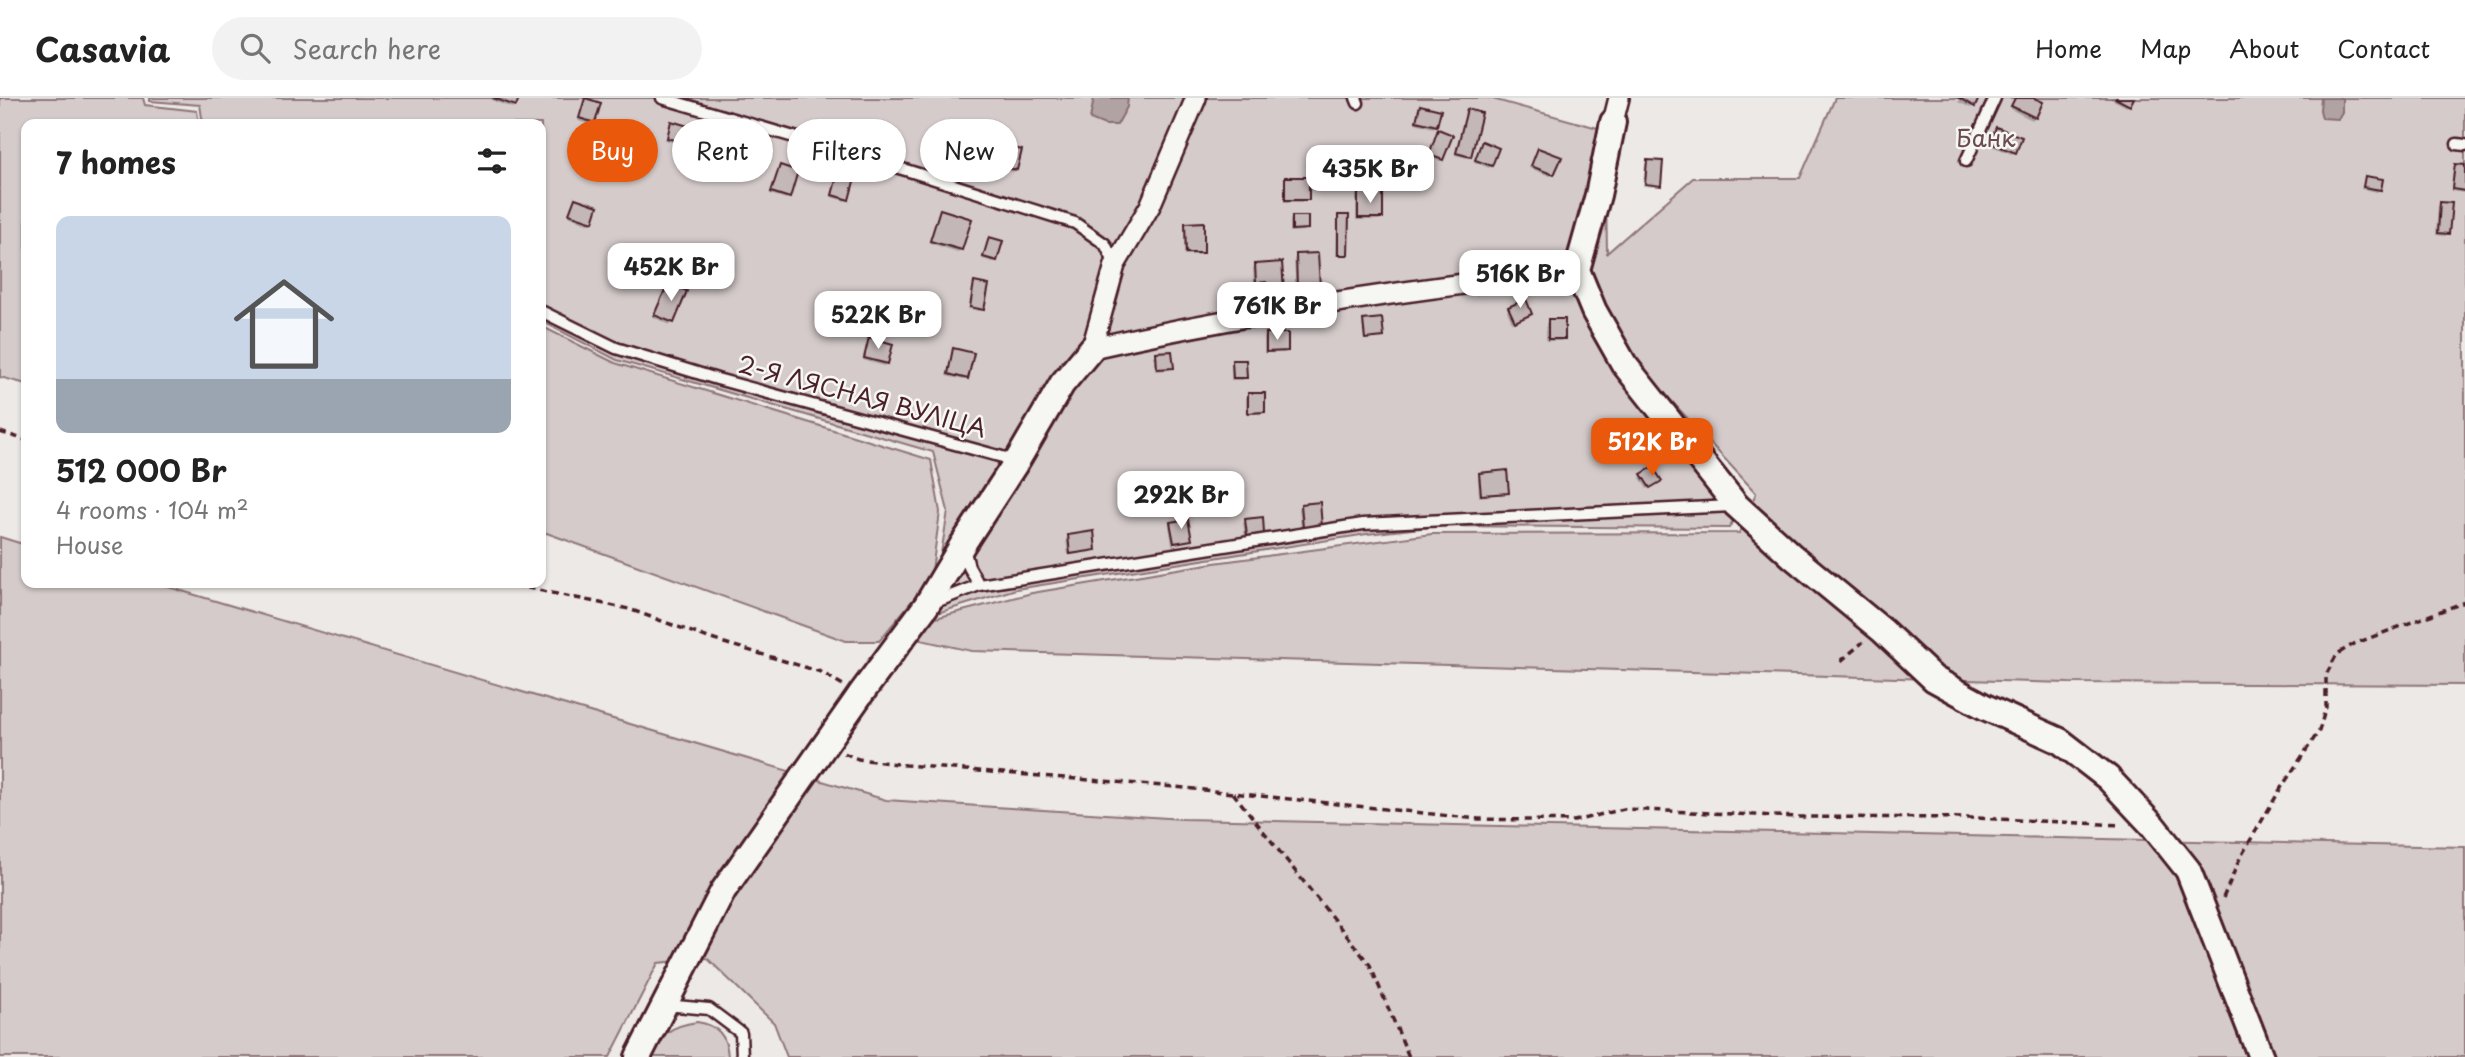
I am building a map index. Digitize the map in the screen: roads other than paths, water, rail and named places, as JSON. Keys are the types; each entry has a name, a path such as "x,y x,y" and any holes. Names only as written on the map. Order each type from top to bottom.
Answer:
{"street":[{"path":"638,1057 723,891 860,695 926,606 1062,384 1092,348 1115,265 1150,206 1196,98"},
{"path":"1619,98 1598,195 1577,270 1594,311 1624,364 1736,505 1792,556 1883,631 1934,679 1985,707 2060,741 2108,778 2153,826 2189,870 2261,1057"},
{"path":"1092,348 1181,328 1439,288 1577,270"}],"lane":[{"path":"662,98 1075,223 1105,244 1115,265"},
{"path":"1966,161 1996,98"},
{"name":"2-Я ЛЯСНАЯ ВУЛІЦА","path":"546,313 616,348 716,379 1017,461"},
{"path":"926,606 979,585 1363,524 1736,505"},
{"path":"963,544 969,567 979,585"},
{"path":"663,1004 709,1009 741,1033 742,1057"}],"park label":[{"name":"Банк","path":"1986,139"}]}
